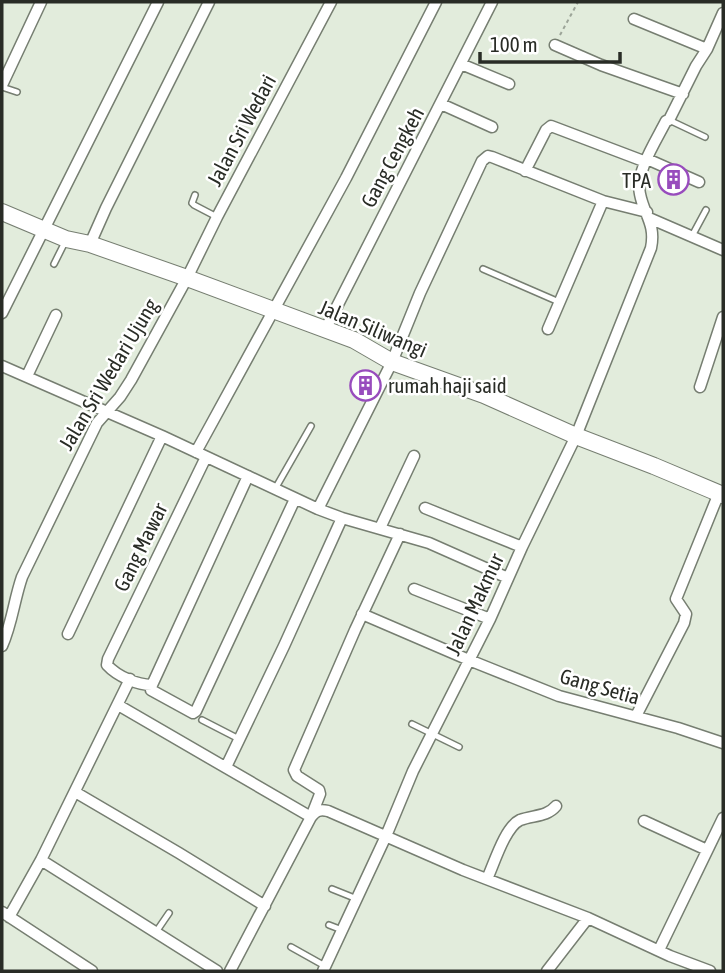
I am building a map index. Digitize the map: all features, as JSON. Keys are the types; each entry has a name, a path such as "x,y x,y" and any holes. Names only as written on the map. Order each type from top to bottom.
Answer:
{"street":[{"path":"2,86 41,2"},
{"path":"2,313 158,2"},
{"path":"90,244 209,2"},
{"name":"Jalan Sri Wedari","path":"187,278 331,2"},
{"name":"Gang Mawar","path":"130,679 109,667 107,662 110,653 201,455 273,310 436,2"},
{"name":"Gang Cengkeh","path":"325,330 492,2"},
{"path":"648,215 639,192 641,176 666,121 707,49 723,13"},
{"path":"634,19 707,49"},
{"path":"555,45 601,65 683,94"},
{"path":"461,64 509,84"},
{"path":"441,104 492,127"},
{"path":"525,171 551,126 699,182"},
{"path":"318,509 392,362 420,293 482,160 488,156 603,201 648,215 723,250"},
{"path":"548,329 603,201"},
{"name":"Jalan Siliwangi","path":"2,212 66,239 90,244 187,278 354,340 392,362 484,395 576,436 721,494"},
{"name":"Jalan Makmur","path":"324,969 413,771 490,619 576,436 651,248 652,234 648,215"},
{"name":"Jalan Sri Wedari Ujung","path":"2,646 10,626 22,577 97,423 131,380 187,278"},
{"path":"27,376 56,315"},
{"path":"700,387 723,317"},
{"path":"2,366 162,436 318,509 429,543 508,579"},
{"path":"68,634 162,436"},
{"path":"380,528 414,456"},
{"path":"248,476 152,685 151,690 186,711 196,711 295,499"},
{"path":"636,716 684,623 685,614 676,599 721,494"},
{"path":"425,508 522,547"},
{"path":"226,766 342,518"},
{"path":"230,971 311,817 320,794 319,790 297,776 294,770 400,534"},
{"path":"414,589 490,619"},
{"name":"Gang Setia","path":"362,614 559,696 723,743"},
{"path":"92,971 5,915 41,860 130,679 152,685"},
{"path":"118,705 311,817"},
{"path":"75,792 265,906"},
{"path":"487,879 512,827 521,820 545,814 556,806"},
{"path":"311,817 321,809 588,918 705,970"},
{"path":"659,950 723,818"},
{"path":"644,821 707,850"},
{"path":"41,860 217,971"},
{"path":"547,971 588,918"}],"lane":[{"path":"2,86 17,92"},
{"path":"668,120 705,138"},
{"path":"195,195 192,203 217,217"},
{"path":"692,236 706,210"},
{"path":"54,264 66,239"},
{"path":"483,269 559,302"},
{"path":"275,489 311,426"},
{"path":"202,720 239,739"},
{"path":"412,724 458,747"},
{"path":"332,888 357,899"},
{"path":"156,932 169,913"},
{"path":"329,925 342,930"},
{"path":"291,947 324,969"}],"path":[{"path":"555,45 578,2"}],"place":[{"name":"TPA","path":"674,180"},
{"name":"rumah haji said","path":"365,385"}]}
